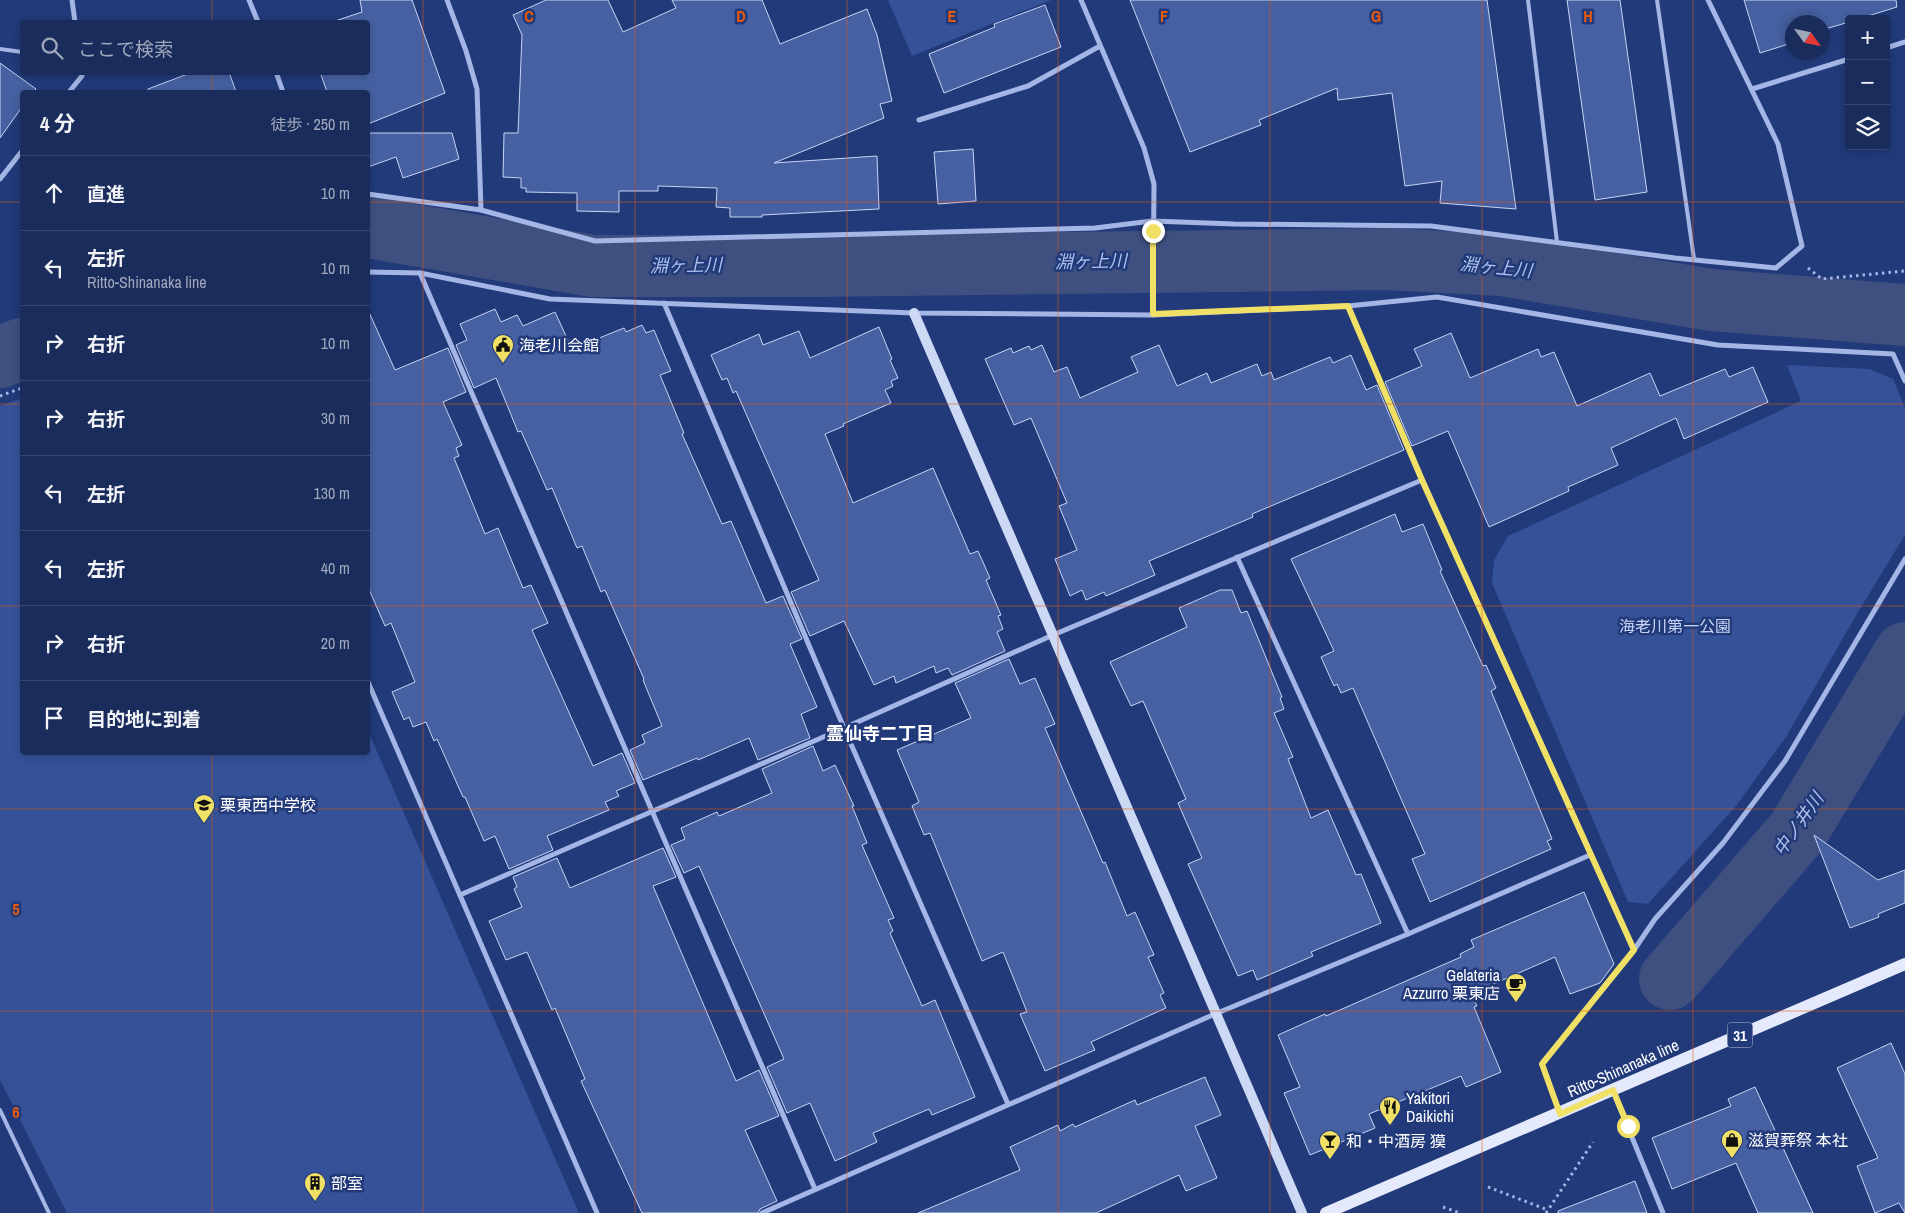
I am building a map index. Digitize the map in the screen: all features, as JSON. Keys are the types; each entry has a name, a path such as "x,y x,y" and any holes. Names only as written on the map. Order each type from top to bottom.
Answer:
{"main road":[{"name":"Ritto-Shinanaka line","path":"1326,1213 1905,964"}],"street":[{"path":"72,0 75,20"},
{"path":"249,0 257,20"},
{"path":"447,0 466,51 477,89 481,210"},
{"path":"1081,0 1144,148 1154,184 1152,221 1153,314"},
{"path":"370,194 481,210 595,241 1095,228 1152,221 1234,224 1431,226 1694,260 1776,268 1802,246 1778,144 1708,0"},
{"path":"1890,47 1905,42"},
{"path":"919,120 1028,86 1100,46"},
{"path":"1752,89 1846,60"},
{"path":"71,90 82,75"},
{"path":"277,75 283,90"},
{"path":"0,179 20,154"},
{"path":"370,272 420,273 550,299 914,313 1153,314 1348,306 1437,297 1718,346 1894,354 1905,380"},
{"path":"420,273 815,1189"},
{"path":"664,303 844,728 1008,1104"},
{"path":"1348,306 1422,480 1634,950"},
{"path":"914,313 1302,1213"},
{"path":"460,895 1053,635 1422,480"},
{"path":"1237,557 1408,934"},
{"path":"1634,950 1655,919 1723,842 1785,761 1905,559"},
{"path":"370,687 597,1213"},
{"path":"762,1213 1215,1014 1408,934 1590,855"},
{"path":"1613,1090 1662,1213"}],"lane":[{"path":"1528,0 1557,242"},
{"path":"1657,0 1694,260"},
{"path":"0,50 20,52"},
{"path":"1560,1114 1542,1064 1634,950"},
{"path":"0,1110 49,1213"}],"path":[{"path":"1792,255 1822,278 1905,270"},
{"path":"0,396 20,389"},
{"path":"1488,1187 1547,1212 1593,1142"},
{"path":"1443,1207 1460,1213"}],"green space":[{"path":"888,0 1051,0 912,56"},
{"name":"海老川第一公園","path":"1787,365 1870,369 1893,379 1905,408 1905,535 1786,737 1736,806 1648,904 1628,902 1492,583 1494,560 1508,536 1801,401"},
{"name":"栗東西中学校","path":"20,399 20,755 370,755 370,736 579,1213 67,1213 0,1080 0,406"}],"building":[{"path":"360,0 412,0 445,93 370,123 370,90 326,90 321,75 370,75 370,20 338,20 362,12"},
{"path":"546,0 608,0 623,32 676,8 672,0 762,0 780,44 867,9 877,35 892,101 880,104 884,118 774,163 877,156 879,209 762,215 762,217 730,217 730,208 716,207 717,188 658,186 658,191 619,191 619,212 577,211 577,193 526,192 526,188 521,188 521,178 503,177 504,133 518,133 522,35 513,15"},
{"path":"1130,0 1487,0 1516,209 1440,203 1442,181 1405,186 1392,93 1338,100 1337,88 1259,120 1261,125 1190,152"},
{"path":"1567,0 1620,0 1647,192 1595,200"},
{"path":"1744,0 1896,0 1897,7 1871,15 1845,15 1845,23 1830,28 1830,15 1785,15 1785,45 1760,53"},
{"path":"1045,5 1061,47 944,93 929,54 995,27 994,24"},
{"path":"0,63 36,89 20,90 20,110 0,138"},
{"path":"185,75 230,75 235,90 148,90"},
{"path":"370,133 452,133 459,159 403,178 396,157 370,166"},
{"path":"973,149 976,201 938,204 934,152"},
{"path":"495,309 501,322 517,315 523,326 555,312 572,349 624,328 626,332 642,325 646,333 654,330 671,371 660,375 684,433 682,434 722,524 731,521 766,603 783,596 802,639 790,644 817,707 801,714 810,738 758,760 749,738 698,760 697,758 643,780 630,750 645,743 642,735 662,726 644,679 605,590 601,592 582,546 577,548 552,488 547,490 521,431 518,432 496,378 474,388 456,345 467,340 460,324"},
{"path":"370,314 395,370 448,348 466,392 443,402 462,445 456,448 459,456 454,458 485,534 498,528 523,588 531,585 548,623 532,630 593,766 622,753 635,783 616,791 619,796 605,802 609,810 547,836 553,850 509,869 495,836 484,841 437,739 434,741 426,722 413,727 409,717 404,720 392,692 415,682 391,623 385,626 370,592"},
{"path":"879,327 898,378 891,381 893,386 885,390 891,403 825,434 853,503 933,468 970,554 978,551 990,578 986,580 1001,615 998,616 1003,629 997,632 1005,651 952,675 948,668 936,673 934,666 896,683 894,676 874,685 844,621 810,636 791,592 819,580 736,391 733,393 727,378 722,380 711,355 759,334 763,345 799,331 810,358"},
{"path":"1451,333 1470,378 1538,349 1541,357 1554,352 1577,406 1650,373 1660,396 1725,369 1729,377 1753,367 1768,402 1684,439 1676,418 1611,448 1618,465 1568,487 1569,491 1489,527 1448,431 1412,446 1385,382 1422,366 1414,349"},
{"path":"1042,345 1054,372 1067,367 1080,398 1138,372 1131,357 1159,345 1177,386 1207,373 1211,383 1257,364 1262,376 1271,372 1274,380 1330,357 1333,363 1351,355 1366,390 1377,385 1404,450 1252,514 1253,517 1149,561 1155,575 1106,596 1104,592 1086,600 1082,590 1070,596 1055,559 1077,550 1059,506 1067,503 1031,418 1014,425 985,359 1011,348 1013,353 1029,346 1031,350"},
{"path":"1395,514 1402,532 1423,524 1442,570 1440,571 1483,666 1486,665 1496,688 1491,691 1552,839 1547,841 1551,849 1430,902 1412,859 1425,854 1353,688 1341,693 1337,684 1334,686 1321,657 1334,651 1291,559"},
{"path":"1220,590 1232,590 1241,613 1247,611 1282,697 1280,698 1284,709 1274,713 1293,757 1288,759 1311,818 1328,810 1356,875 1361,874 1381,923 1311,952 1313,956 1257,980 1253,970 1238,976 1188,864 1202,858 1178,803 1186,799 1143,701 1131,706 1110,662 1187,627 1179,608"},
{"path":"1009,659 1020,684 1035,678 1055,724 1045,728 1127,916 1135,912 1154,955 1148,957 1164,993 1160,995 1166,1008 1091,1042 1095,1050 1045,1071 1020,1014 1027,1012 1003,952 982,961 930,833 924,835 912,806 919,802 897,750 971,718 955,683"},
{"path":"813,746 823,771 835,765 854,806 852,806 867,843 862,845 894,918 888,920 893,931 890,933 922,1006 935,1000 975,1097 932,1115 929,1109 873,1133 877,1142 835,1161 810,1103 787,1113 767,1067 784,1059 699,866 684,873 671,845 685,839 681,828 717,812 719,816 772,793 762,769"},
{"path":"1814,835 1878,880 1905,870 1905,903 1878,914 1879,917 1850,928"},
{"path":"663,848 676,877 653,886 736,1081 759,1070 779,1116 745,1130 777,1201 760,1209 758,1213 642,1213 581,1081 585,1079 555,1008 552,1010 527,952 506,960 489,921 522,907 514,889 517,887 513,877 557,858 570,888"},
{"path":"1584,892 1614,964 1600,983 1570,994 1555,957 1471,994 1477,1006 1474,1007 1501,1072 1466,1087 1461,1076 1369,1114 1375,1128 1310,1155 1284,1093 1300,1087 1278,1035 1461,957 1460,954 1474,947 1471,940"},
{"path":"1891,1043 1905,1074 1905,1213 1899,1203 1875,1213 1857,1166 1878,1158 1837,1068"},
{"path":"1205,1077 1221,1115 1195,1126 1217,1178 1186,1191 1179,1175 1096,1213 918,1213 1020,1170 1010,1147 1058,1125 1060,1131 1073,1124 1075,1127 1135,1100 1137,1105"},
{"path":"1755,1087 1813,1213 1758,1213 1736,1163 1672,1189 1652,1138 1731,1106 1728,1099"},
{"path":"1635,1181 1647,1213 1558,1213 1558,1211"}],"waterway":[{"name":"淵ヶ上川","path":"370,227 593,266 818,266 1388,259 1501,265 1711,300 1905,315"},
{"name":"淵ヶ上川","path":"0,357 20,350"},
{"name":"中ノ井川","path":"1670,979 1797,832 1905,653"}],"place":[{"name":"海老川会館","path":"503,364"},
{"name":"栗東西中学校","path":"204,824"},
{"name":"Gelateria Azzurro 栗東店","path":"1516,1003"},
{"name":"Yakitori Daikichi","path":"1390,1126"},
{"name":"滋賀葬祭 本社","path":"1732,1159"},
{"name":"和・中酒房 獏","path":"1330,1160"},
{"name":"部室","path":"315,1202"}],"district":[{"name":"霊仙寺二丁目","path":"880,733"}],"route":[{"path":"1153,231 1153,314 1348,306 1422,480 1634,950 1542,1064 1560,1114 1613,1090 1628,1126"}]}
